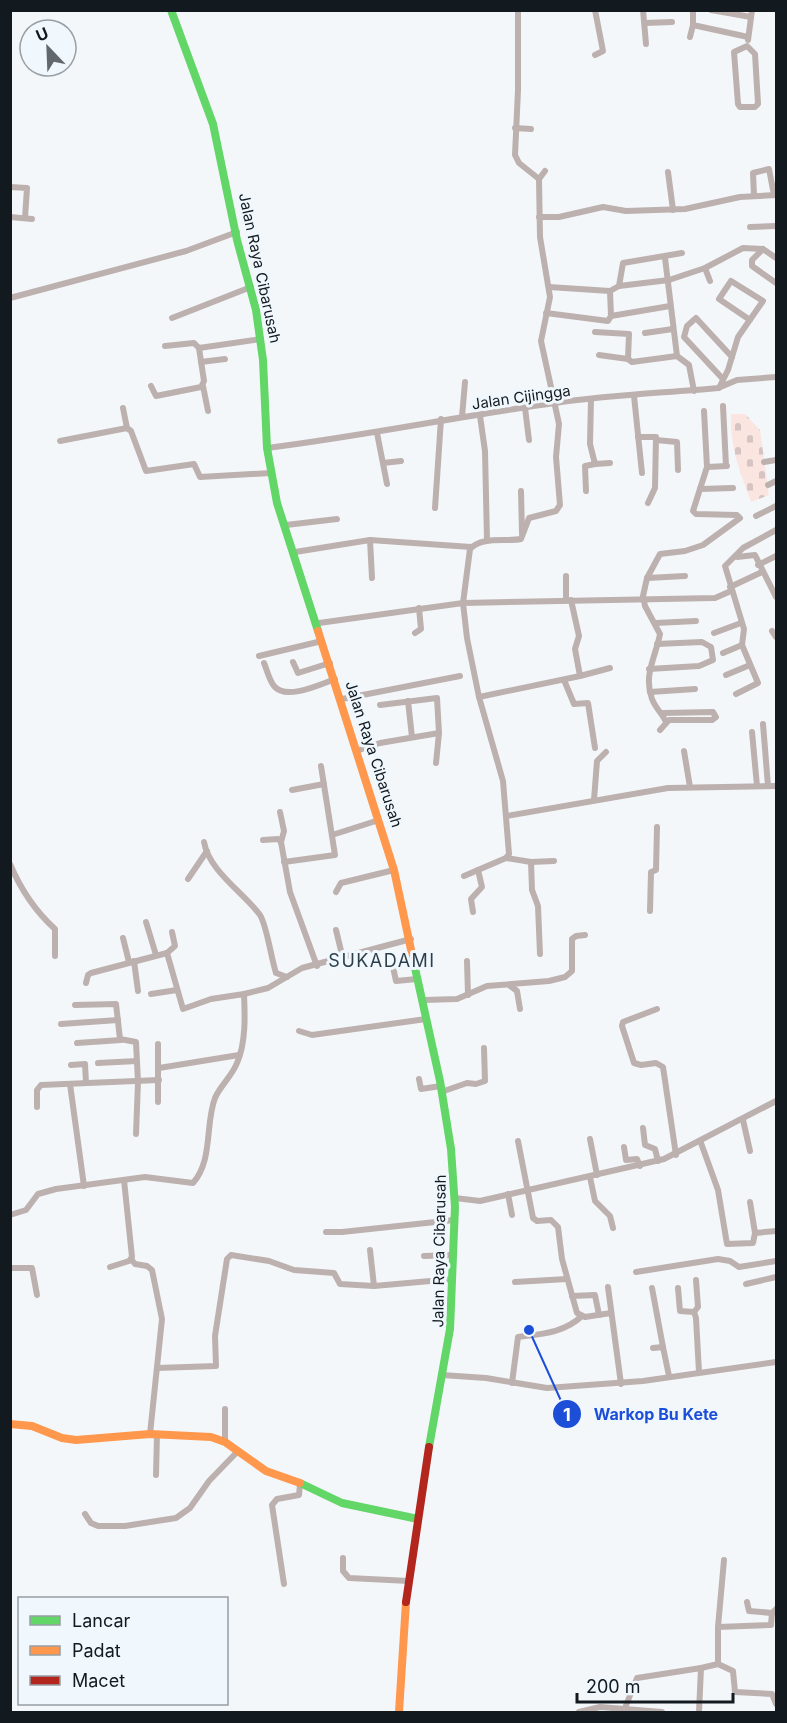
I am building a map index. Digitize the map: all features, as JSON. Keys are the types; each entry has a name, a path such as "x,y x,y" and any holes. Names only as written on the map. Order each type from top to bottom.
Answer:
{"main road":[{"name":"Jalan Raya Cibarusah","path":"172,10 213,124 237,236 263,338 268,447 276,493 380,819 424,1000 442,1088 456,1198 452,1328 409,1581 402,1638 399,1713"},
{"name":"Jalan Raya Cibarusah","path":"241,252 251,287 261,338 268,447 277,503 391,853 410,940 415,982 442,1088"},
{"name":"Jalan Raya Cibarusah","path":"443,1375 454,1279 456,1198"},
{"path":"10,1424 35,1426 69,1440 153,1434 207,1436 225,1442 266,1471 342,1503 418,1519"}],"street":[{"path":"518,10 515,159 539,179"},
{"path":"595,55 603,51 596,10"},
{"path":"643,10 646,44"},
{"path":"690,38 693,10"},
{"path":"711,10 752,14 747,46"},
{"path":"645,23 672,22"},
{"path":"693,26 748,38"},
{"path":"747,46 755,54 758,104 755,107 740,107 738,104 734,52 747,46"},
{"path":"515,128 531,129"},
{"path":"539,217 559,217 603,207 626,211 672,210 754,196 775,195 769,169 753,173 754,196"},
{"path":"521,537 529,518 556,511 560,506 556,457 559,424 556,403 542,353 541,336 549,287 539,217 539,179 545,171"},
{"path":"668,172 672,210"},
{"path":"10,187 27,188 28,218 10,217"},
{"path":"750,227 777,226"},
{"path":"11,297 237,236"},
{"path":"549,287 610,291 619,286 669,280 705,268 741,249 763,249 777,258"},
{"path":"763,249 752,260 752,266 777,283"},
{"path":"619,286 623,263 665,258 682,253"},
{"path":"665,258 677,356 689,365 694,391"},
{"path":"705,268 710,281"},
{"path":"718,388 738,337 750,320 763,301 730,281 719,299 750,320"},
{"path":"172,318 251,287"},
{"path":"546,313 608,321 611,316 610,291"},
{"path":"611,316 670,306"},
{"path":"723,378 684,337 687,326 696,318 732,357"},
{"path":"645,333 673,329"},
{"path":"595,332 629,334 628,359"},
{"path":"199,348 261,338"},
{"path":"165,346 194,343 199,348 208,411"},
{"path":"598,354 628,359 635,363 677,356"},
{"path":"201,362 225,359"},
{"name":"Jalan Cijingga","path":"268,447 377,433 441,419 480,416 556,403 694,391 718,388 737,380 777,377"},
{"path":"462,417 465,382"},
{"path":"151,386 156,396 203,386"},
{"path":"634,396 642,473"},
{"path":"591,399 591,444 595,465"},
{"path":"707,467 727,466 723,405"},
{"path":"123,408 127,428 131,431 146,471 194,464 200,477 271,473"},
{"path":"525,408 529,440"},
{"path":"666,722 712,720 716,717 713,712 663,713 656,709 650,692 650,669 660,634 643,600 647,578 660,554 685,551 703,545 740,520 737,515 694,513 693,508 707,467 704,411"},
{"path":"480,416 488,540"},
{"path":"435,508 441,419"},
{"path":"60,441 127,428"},
{"path":"377,433 387,484"},
{"path":"639,437 655,436 656,440 655,488 648,503"},
{"path":"656,440 677,442 678,470"},
{"path":"764,462 777,460"},
{"path":"383,463 401,461"},
{"path":"586,491 585,466 610,463"},
{"path":"768,485 777,481"},
{"path":"700,489 733,488"},
{"path":"521,491 522,548"},
{"path":"756,516 777,506"},
{"path":"286,525 337,519"},
{"path":"736,694 757,685 742,645 745,636 725,566 737,557 743,548 777,530"},
{"path":"295,552 370,540 471,547 488,540 521,537"},
{"path":"370,540 372,578"},
{"path":"471,547 463,603 467,638 479,697 500,769 507,816 509,854 506,858"},
{"path":"737,557 753,553 777,597"},
{"path":"758,565 777,556"},
{"path":"319,623 463,603 715,598 762,572"},
{"path":"566,576 568,600 579,636 575,651 580,676"},
{"path":"647,578 686,576"},
{"path":"768,584 777,580"},
{"path":"415,633 421,626 419,608"},
{"path":"656,623 696,621"},
{"path":"714,633 741,623"},
{"path":"259,656 323,640"},
{"path":"650,669 699,666 713,660 711,647 704,642 657,644"},
{"path":"723,653 742,645"},
{"path":"293,662 298,673 330,663"},
{"path":"264,663 273,684 280,690 294,692 334,679"},
{"path":"726,675 750,664"},
{"path":"479,697 610,668"},
{"path":"341,695 460,676"},
{"path":"564,680 574,704 588,703 595,748"},
{"path":"650,692 695,689"},
{"path":"380,705 437,698 439,733 436,763"},
{"path":"408,701 412,737"},
{"path":"663,713 666,722"},
{"path":"660,730 666,722"},
{"path":"764,724 768,786"},
{"path":"752,732 757,786"},
{"path":"359,750 439,733"},
{"path":"684,751 690,787"},
{"path":"594,800 597,761 606,752"},
{"path":"284,862 334,856 321,766"},
{"path":"292,790 324,784"},
{"path":"507,816 668,788 777,786"},
{"path":"280,812 284,831 281,842 291,892 316,966"},
{"path":"332,836 380,819"},
{"path":"650,911 651,872 656,870 657,826"},
{"path":"263,840 276,839 281,842"},
{"path":"204,842 207,851 260,915 276,973 287,977"},
{"path":"188,879 207,851"},
{"path":"464,876 506,858 531,862 554,861"},
{"path":"531,862 532,890 538,906 540,954"},
{"path":"10,864 33,906 55,929 56,956"},
{"path":"336,892 341,883 394,870"},
{"path":"473,912 471,899 482,888 478,870"},
{"path":"147,922 156,955"},
{"path":"336,930 343,959"},
{"path":"86,983 88,975 167,953 175,946 172,932"},
{"path":"424,1000 439,998 448,1001 487,986 537,983 567,976 572,971 572,939 585,935"},
{"path":"123,938 132,962 138,991"},
{"path":"167,953 184,1009 211,999 267,988 298,969 410,940"},
{"path":"467,961 468,995"},
{"path":"393,967 396,981 415,982"},
{"path":"509,984 517,991 520,1009"},
{"path":"151,994 177,990"},
{"path":"10,1215 26,1210 42,1192 152,1177 186,1184 195,1181 207,1144 214,1100 238,1062 245,1018 244,994"},
{"path":"75,1005 116,1004 121,1040"},
{"path":"657,1010 628,1018 622,1026 634,1063 656,1063 663,1067 676,1155"},
{"path":"299,1031 312,1035 426,1019"},
{"path":"61,1024 118,1020"},
{"path":"77,1043 121,1040 136,1042 138,1082 136,1134"},
{"path":"158,1044 158,1102"},
{"path":"419,1079 421,1089 467,1083 476,1084 485,1081 484,1048"},
{"path":"159,1068 239,1054"},
{"path":"98,1063 137,1061"},
{"path":"71,1065 85,1064 86,1083"},
{"path":"37,1107 37,1090 41,1085 159,1080"},
{"path":"70,1084 84,1186"},
{"path":"456,1198 477,1201 658,1161 701,1143 777,1101"},
{"path":"743,1120 750,1151"},
{"path":"643,1128 645,1145 655,1149 658,1161"},
{"path":"590,1138 595,1201 610,1216 613,1228"},
{"path":"518,1141 534,1220 552,1220 557,1226 575,1309 582,1316"},
{"path":"701,1143 718,1191 727,1244 753,1242 755,1233 750,1202"},
{"path":"624,1147 626,1160 638,1159 640,1166"},
{"path":"124,1180 131,1258 135,1264 147,1266 153,1273 162,1319 153,1434 156,1475"},
{"path":"508,1194 512,1215"},
{"path":"326,1232 454,1220"},
{"path":"755,1233 777,1231"},
{"path":"370,1250 374,1286"},
{"path":"157,1368 216,1366 215,1336 227,1259 231,1255 269,1261 294,1270 334,1273 340,1284 374,1286 454,1279"},
{"path":"424,1256 454,1255"},
{"path":"110,1268 131,1258"},
{"path":"636,1272 718,1259 730,1261 738,1267 777,1261"},
{"path":"10,1268 33,1269 37,1295"},
{"path":"746,1284 777,1277"},
{"path":"515,1282 567,1279"},
{"path":"696,1280 698,1307 694,1312 699,1372"},
{"path":"608,1287 621,1384"},
{"path":"652,1288 669,1376"},
{"path":"678,1288 680,1312 694,1312"},
{"path":"572,1296 593,1294 597,1296 600,1315"},
{"path":"512,1383 518,1337 560,1329 573,1324 582,1316 610,1313"},
{"path":"653,1348 663,1347"},
{"path":"443,1375 486,1378 547,1388 621,1384 777,1362"},
{"path":"225,1409 225,1442"},
{"path":"85,1514 91,1523 98,1526 125,1526 176,1518 190,1508 209,1481 238,1451"},
{"path":"284,1584 272,1505 277,1499 299,1495 300,1484"},
{"path":"343,1558 344,1571 349,1578 409,1581"},
{"path":"718,1664 718,1627 724,1560"},
{"path":"718,1627 774,1623 774,1611 749,1611 747,1602"},
{"path":"628,1710 637,1678 718,1664 733,1671 734,1692 772,1694 777,1704"},
{"path":"699,1713 701,1668"},
{"path":"579,1713 600,1707 662,1713"}],"green space":[{"path":"731,414 745,414 760,430 769,495 751,502 734,449"}],"traffic: fast":[{"path":"171,10 213,124 237,240 256,310 263,360 267,448 277,503 318,631"},
{"path":"413,959 440,1081 451,1149 455,1207 450,1329 429,1447"},
{"path":"300,1483 342,1503 418,1519"}],"traffic: slow":[{"path":"318,631 394,870 413,959"},
{"path":"10,1424 32,1426 62,1438 76,1440 150,1434 211,1437 225,1442 266,1471 300,1483"},
{"path":"399,1712 406,1602"}],"traffic: jam":[{"path":"406,1602 429,1447"}],"place":[{"name":"Warkop Bu Kete","path":"529,1330"}],"district":[{"name":"SUKADAMI","path":"382,960"}]}
